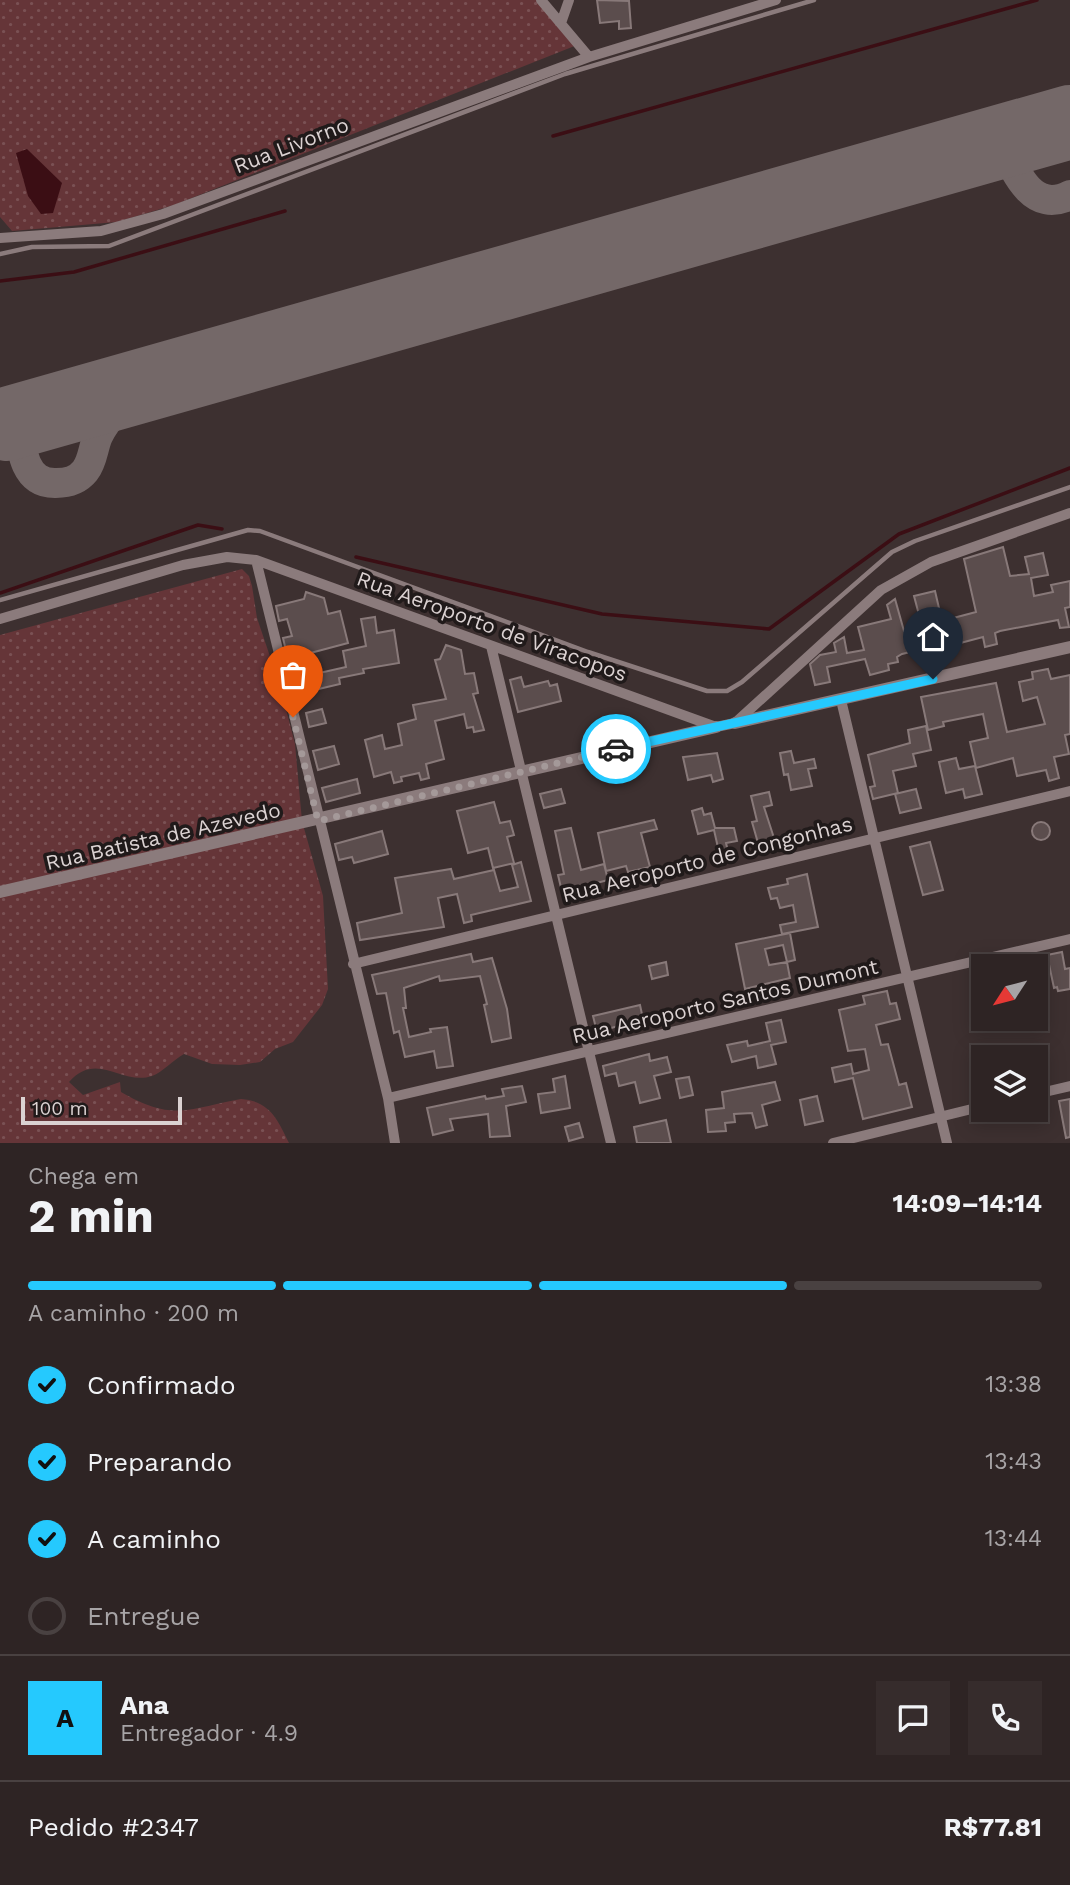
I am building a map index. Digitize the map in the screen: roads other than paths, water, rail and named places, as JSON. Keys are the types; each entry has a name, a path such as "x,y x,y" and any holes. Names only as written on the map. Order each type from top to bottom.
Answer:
{"street":[{"path":"541,0 589,57"},
{"path":"561,23 569,0"},
{"name":"Rua Livorno","path":"0,238 101,231 163,214 589,57 776,0"},
{"path":"736,723 881,590 932,562 1070,513"},
{"name":"Rua Aeroporto de Viracopos","path":"0,619 183,565 227,557 256,560 716,727"},
{"path":"256,560 388,1098 395,1143"},
{"path":"491,646 592,1052 611,1143"},
{"name":"Rua Batista de Azevedo","path":"0,892 318,821 523,769 1070,647"},
{"path":"841,700 947,1143"},
{"name":"Rua Aeroporto de Congonhas","path":"353,964 1070,791"},
{"name":"Rua Aeroporto Santos Dumont","path":"388,1098 1070,939"},
{"path":"1048,1091 1070,1086"},
{"path":"833,1143 971,1109"}],"lane":[{"path":"0,254 32,247 109,246 565,74 814,0"},
{"path":"0,600 248,530 260,531 588,652 706,691 727,691 773,657 892,552 915,541 1070,487"}],"waterway":[{"path":"553,136 1037,0"},
{"path":"0,281 74,272 285,211"},
{"path":"356,557 602,614 769,629 899,534 1070,468"},
{"path":"0,593 198,525 222,529"}]}
